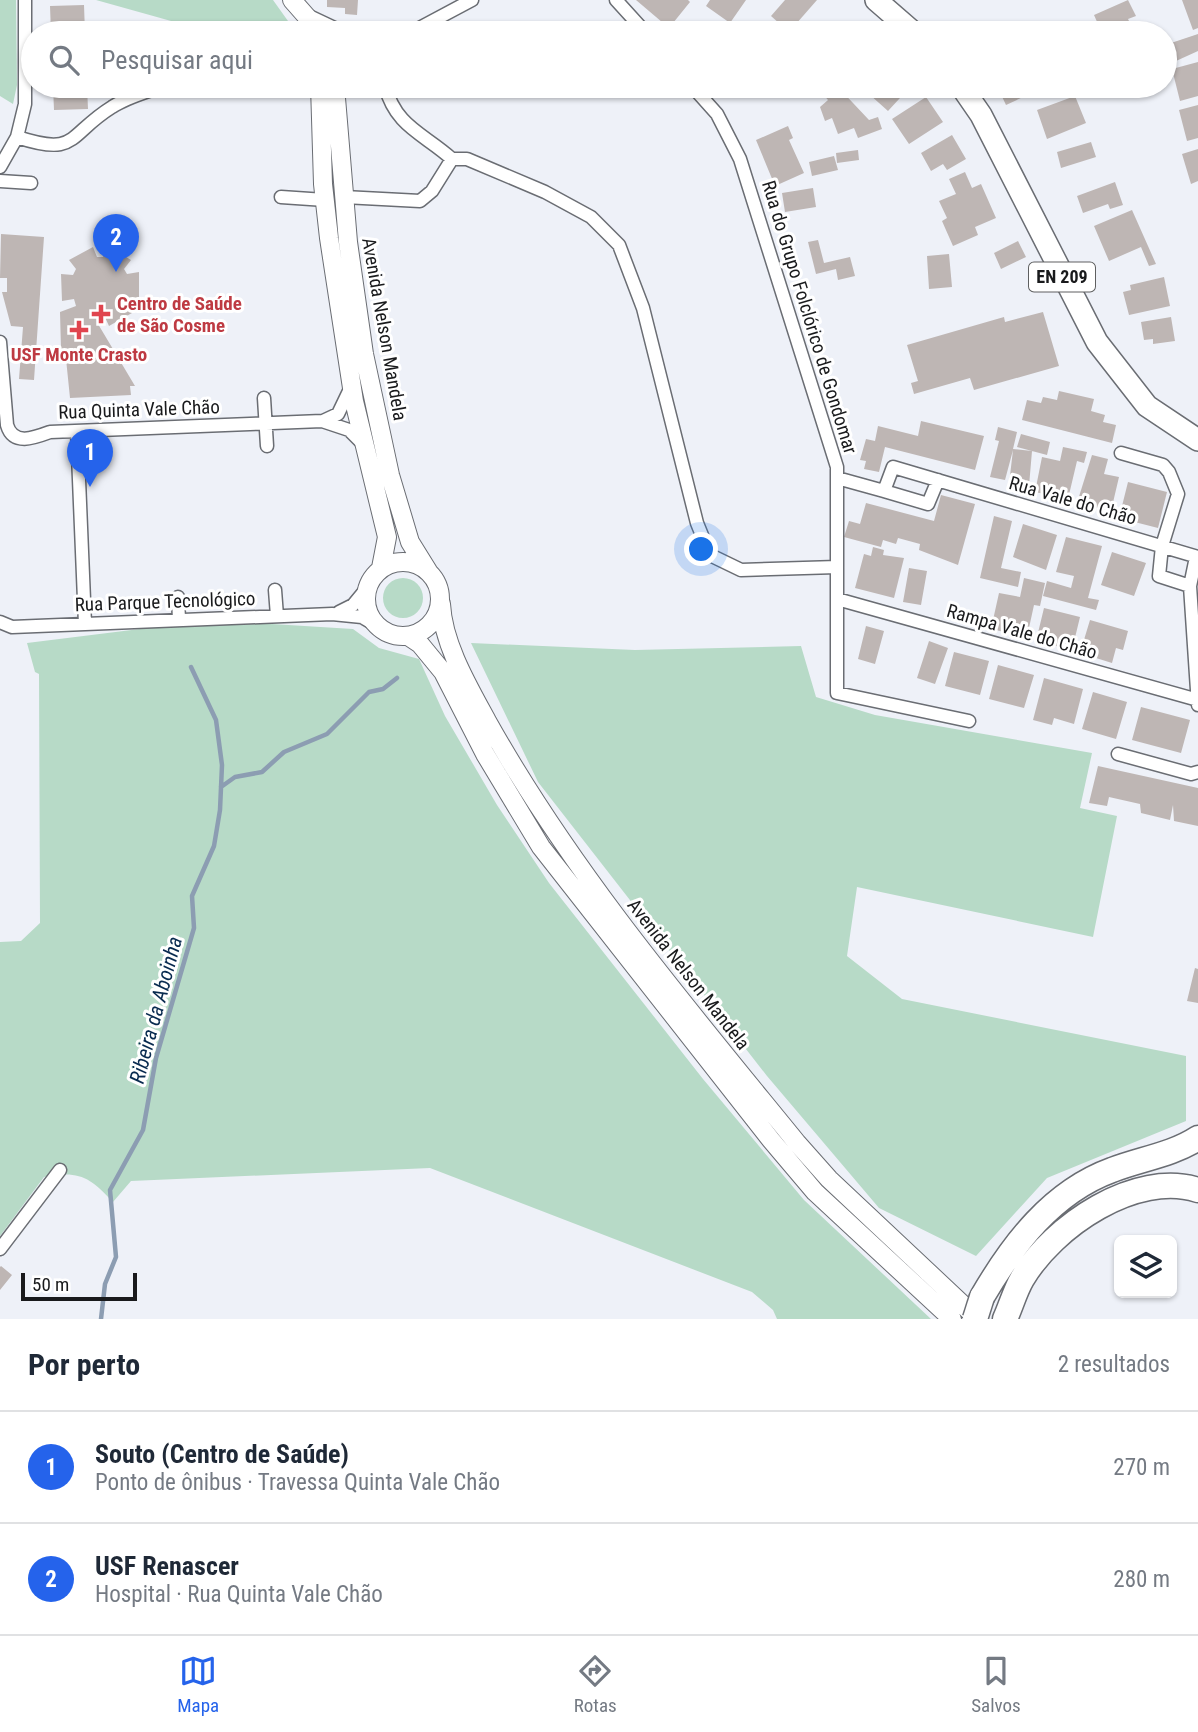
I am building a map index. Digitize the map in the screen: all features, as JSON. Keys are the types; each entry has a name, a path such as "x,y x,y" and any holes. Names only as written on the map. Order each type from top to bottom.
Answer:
{"highway":[{"path":"978,1312 1031,1224 1065,1197 1109,1171 1185,1146 1198,1138"},
{"path":"1005,1319 1022,1279 1050,1243 1080,1218 1119,1198 1163,1185 1181,1185 1198,1191"}],"main road":[{"path":"292,0 305,21"},
{"path":"876,0 900,21"},
{"name":"Avenida Nelson Mandela","path":"321,98 325,200 351,383 387,537 381,568"},
{"name":"Avenida Nelson Mandela","path":"336,98 344,197 364,354 387,462 410,542 428,571"},
{"name":"EN 209","path":"969,98 981,115 1097,342 1147,406 1198,440"},
{"path":"405,561 428,571 437,582 441,604 430,626 408,636 396,636 374,624 365,600 367,588 381,568 405,561"},
{"name":"Avenida Nelson Mandela","path":"441,604 444,628 474,697 528,794 575,862 797,1143 829,1179 978,1312"},
{"name":"Avenida Nelson Mandela","path":"408,636 420,644 443,671 485,754 541,847 771,1140 815,1192 952,1319"}],"street":[{"path":"25,0 25,21"},
{"path":"433,21 472,0"},
{"path":"616,0 635,21"},
{"path":"0,167 17,137 25,98"},
{"path":"17,137 47,147 67,143 113,106 133,98"},
{"path":"339,129 341,98"},
{"path":"389,98 405,125 435,144 452,159 467,159 545,192 590,217 619,245 643,308 697,523 710,555 741,570 837,567"},
{"name":"Rua do Grupo Folclórico de Gondomar","path":"703,98 717,114 740,159 837,467 837,693 969,721"},
{"path":"344,197 419,201 432,191 452,159"},
{"path":"0,181 32,183"},
{"path":"281,197 325,200"},
{"name":"Rua Quinta Vale Chão","path":"0,342 9,433 17,439 32,439 50,432 323,421 349,430 364,445"},
{"path":"323,421 338,414 345,404 351,383"},
{"path":"264,398 267,446"},
{"path":"76,431 85,624"},
{"path":"1121,453 1163,465 1169,472 1178,494 1162,546 1159,576 1190,586"},
{"name":"Rua Vale do Chão","path":"884,491 893,467 1197,557"},
{"path":"837,478 928,504 938,480"},
{"path":"1197,557 1190,586 1198,706"},
{"path":"332,614 353,605 367,588"},
{"path":"275,590 277,616"},
{"path":"178,597 179,620"},
{"name":"Rampa Vale do Chão","path":"837,599 1198,700"},
{"name":"Rua Parque Tecnológico","path":"0,622 12,627 332,614 362,617 374,624"},
{"path":"1118,754 1191,774 1198,772"},
{"path":"0,1249 60,1170"}],"green space":[{"path":"0,0 16,0 17,85 13,104 0,96"},
{"path":"96,0 273,0 288,21 171,21"},
{"path":"403,578 417,584 423,598 417,612 403,618 389,612 383,598 389,584"},
{"path":"188,623 256,623 353,629 379,648 419,659 445,716 497,805 549,883 703,1079 804,1200 931,1319 777,1319 773,1310 752,1292 430,1168 131,1181 113,1202 83,1177 56,1175 44,1177 0,1236 0,942 21,941 40,923 39,674 35,672 27,643"},
{"path":"471,643 635,650 801,646 816,697 875,715 1092,753 1080,808 1117,816 1093,937 857,887 847,956 902,999 1186,1056 1186,1121 1047,1178 976,1256 879,1208 767,1076 538,782"}],"building":[{"path":"327,0 358,0 357,15 345,14 345,8 327,7"},
{"path":"636,0 690,2 675,21 661,21"},
{"path":"710,0 746,0 731,21 727,21 706,6"},
{"path":"785,0 817,0 799,21 777,21 771,16"},
{"path":"1128,0 1136,16 1128,19 1129,21 1097,21 1094,15"},
{"path":"1182,0 1198,0 1198,28 1193,30"},
{"path":"84,5 85,21 51,21 50,6"},
{"path":"1198,34 1198,51 1177,61 1177,41"},
{"path":"1198,62 1198,96 1180,101 1177,68"},
{"path":"54,98 88,98 88,109 54,110"},
{"path":"826,98 848,98 869,120 878,117 882,129 858,138 854,128 838,134 832,118 825,121 820,107 828,100"},
{"path":"873,98 900,98 888,111"},
{"path":"927,98 943,122 909,144 892,119"},
{"path":"1003,98 1021,98 1006,105"},
{"path":"1076,98 1086,123 1047,139 1037,110"},
{"path":"1198,105 1198,138 1187,141 1179,110"},
{"path":"788,126 793,138 789,140 804,173 775,186 756,140"},
{"path":"952,135 966,159 947,170 943,164 931,171 921,153"},
{"path":"1091,142 1096,157 1061,168 1057,152"},
{"path":"1198,149 1198,181 1191,184 1182,154"},
{"path":"858,150 859,160 837,163 836,153"},
{"path":"834,156 838,170 812,176 809,162"},
{"path":"965,172 972,188 981,184 996,218 975,227 978,235 953,246 942,221 947,218 939,201 956,194 949,179"},
{"path":"1115,182 1123,205 1110,209 1108,204 1083,213 1077,196"},
{"path":"813,188 816,207 785,212 782,193"},
{"path":"1132,210 1156,264 1149,266 1141,247 1109,261 1094,226"},
{"path":"1,234 44,237 34,380 19,379 23,327 11,326 2,292 7,292 7,278 0,278"},
{"path":"818,240 824,263 850,257 855,276 838,280 836,269 816,274 808,242"},
{"path":"1018,241 1026,257 1001,269 994,253"},
{"path":"108,246 131,260 124,269 127,274 139,272 139,298 128,298 125,303 132,313 109,326 104,315 98,316 98,324 135,386 130,386 131,395 70,398 65,349 61,349 60,312 76,306 74,299 62,301 61,274 73,275 76,269 69,260 93,247 97,257 103,257"},
{"path":"949,254 952,287 929,289 927,256"},
{"path":"1164,277 1170,306 1129,315 1123,292 1131,290 1130,285"},
{"path":"1043,312 1059,366 974,390 970,378 914,394 911,383 918,381 907,345 1004,317 1005,322"},
{"path":"1171,317 1175,341 1153,344 1153,339 1144,340 1141,322"},
{"path":"1059,391 1094,399 1091,411 1105,415 1103,422 1116,425 1112,443 1022,420 1027,400 1041,403 1043,397 1057,400"},
{"path":"921,421 984,436 975,470 885,447 879,472 864,469 866,461 860,460 866,439 875,441 878,426 918,436"},
{"path":"998,427 1017,432 1013,449 1032,451 1029,486 1009,484 1013,450 1005,480 990,477 999,441 995,440"},
{"path":"1021,434 1050,442 1047,455 1017,447"},
{"path":"1063,447 1087,452 1084,463 1077,461 1068,499 1035,492 1042,457 1060,461"},
{"path":"1092,455 1108,459 1104,474 1119,477 1111,511 1077,503"},
{"path":"1128,482 1167,492 1158,528 1119,518"},
{"path":"941,495 975,504 958,565 919,550 920,544 898,538 896,544 883,540 881,547 844,537 849,521 860,524 866,503 934,521"},
{"path":"994,516 1012,521 1001,568 1021,572 1018,587 980,578"},
{"path":"1023,524 1057,535 1046,570 1013,557"},
{"path":"1066,537 1102,546 1088,598 1099,600 1096,610 1043,596 1047,581 1071,588 1074,576 1056,572"},
{"path":"873,547 884,550 883,555 904,558 894,598 855,588 864,554 871,556"},
{"path":"1112,552 1146,563 1134,596 1101,585"},
{"path":"909,568 927,571 921,605 903,602"},
{"path":"1024,578 1045,583 1040,606 1034,605 1027,637 991,629 999,593 1020,597"},
{"path":"1044,608 1080,617 1072,650 1036,641"},
{"path":"1090,620 1128,631 1123,650 1116,648 1112,663 1080,653"},
{"path":"866,626 884,631 875,664 858,659"},
{"path":"929,641 948,648 935,684 917,678"},
{"path":"954,652 989,661 980,695 945,686"},
{"path":"998,665 1034,675 1024,708 989,699"},
{"path":"1044,678 1083,689 1074,724 1054,718 1052,725 1033,720"},
{"path":"1093,692 1127,702 1116,739 1082,729"},
{"path":"1141,707 1190,720 1181,753 1132,740"},
{"path":"1098,766 1198,788 1198,826 1174,821 1173,805 1170,820 1141,813 1140,804 1109,797 1107,806 1089,803"},
{"path":"1195,968 1198,969 1198,1003 1187,1001"},
{"path":"0,1267 12,1275 0,1290"}],"waterway":[{"name":"Ribeira da Aboinha","path":"101,1319 105,1284 116,1257 110,1190 143,1130 156,1058 194,928 192,896 214,846 220,810 222,765 216,720 191,667"},
{"path":"221,787 235,777 262,772 284,752 327,734 369,692 383,689 397,678"}],"place":[{"name":"USF Renascer","path":"116,272"},
{"name":"Centro de Saúde de São Cosme","path":"101,314"},
{"name":"USF Monte Crasto","path":"79,330"},
{"name":"Souto (Centro de Saúde)","path":"90,487"}]}
